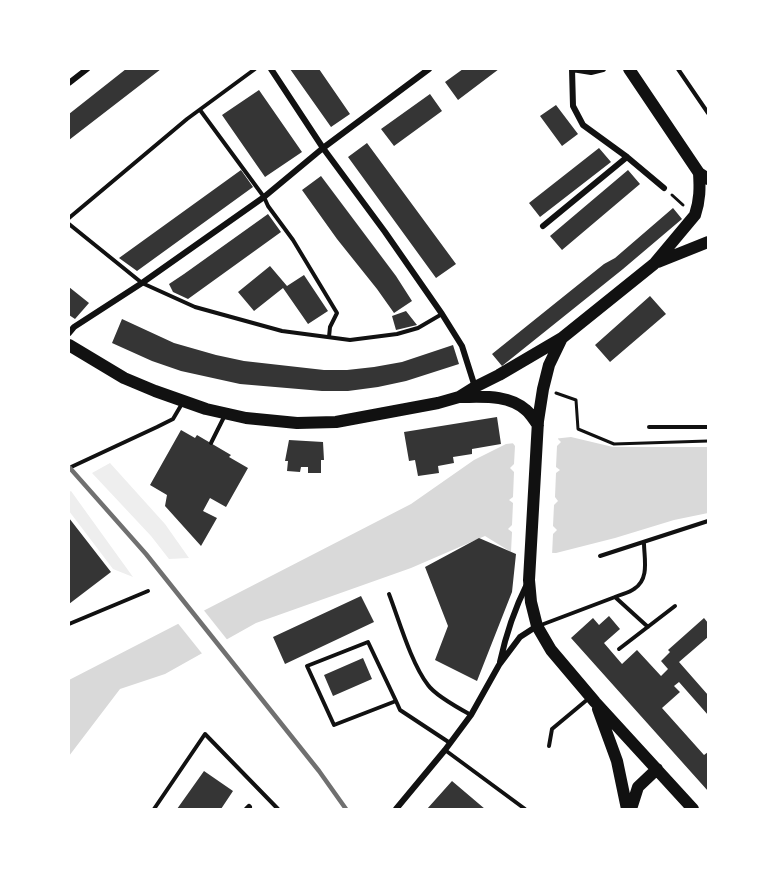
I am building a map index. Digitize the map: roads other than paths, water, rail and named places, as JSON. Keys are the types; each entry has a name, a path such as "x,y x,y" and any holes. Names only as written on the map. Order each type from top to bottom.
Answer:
{"main road":[{"path":"69,345 124,378 155,391 206,409 274,421 336,422 459,397 562,338 654,264 695,215 699,205 703,176 629,69"},
{"path":"654,264 708,242"},
{"path":"562,338 549,365 538,425 529,580 537,626 551,650 693,809"},
{"path":"459,397 509,399 525,409 538,425"},
{"path":"593,699 616,761 629,809"},
{"path":"629,809 638,787 657,769"}],"street":[{"path":"69,83 87,69"},
{"path":"271,69 323,148 442,314 462,346 475,387"},
{"path":"69,333 74,327 142,283 264,197 323,148 429,69"},
{"path":"603,69 591,72 572,69 573,106 583,125 664,188"},
{"path":"543,226 627,157"},
{"path":"499,666 514,610 529,580"},
{"path":"396,809 471,715 499,666 520,637 537,626"}],"lane":[{"path":"69,218 186,119 255,69"},
{"path":"678,69 708,113"},
{"path":"200,110 264,197 337,313 330,327 329,337"},
{"path":"69,224 142,283 195,308 282,331 350,340 397,334 418,328 442,314"},
{"path":"69,468 157,428 173,418 183,401"},
{"path":"211,443 226,414"},
{"path":"649,426 708,427"},
{"path":"600,556 708,521"},
{"path":"537,626 635,589 644,580 644,542"},
{"path":"69,624 148,591"},
{"path":"389,594 415,662 429,687 471,715"},
{"path":"615,597 648,627"},
{"path":"619,649 675,606"},
{"path":"396,700 334,725 307,666 368,642 396,700 400,710 450,743"},
{"path":"549,746 552,729 593,699"},
{"path":"154,809 205,734 278,809"},
{"path":"445,750 525,809"}],"railway":[{"path":"69,467 146,554 319,771 346,809"}]}
